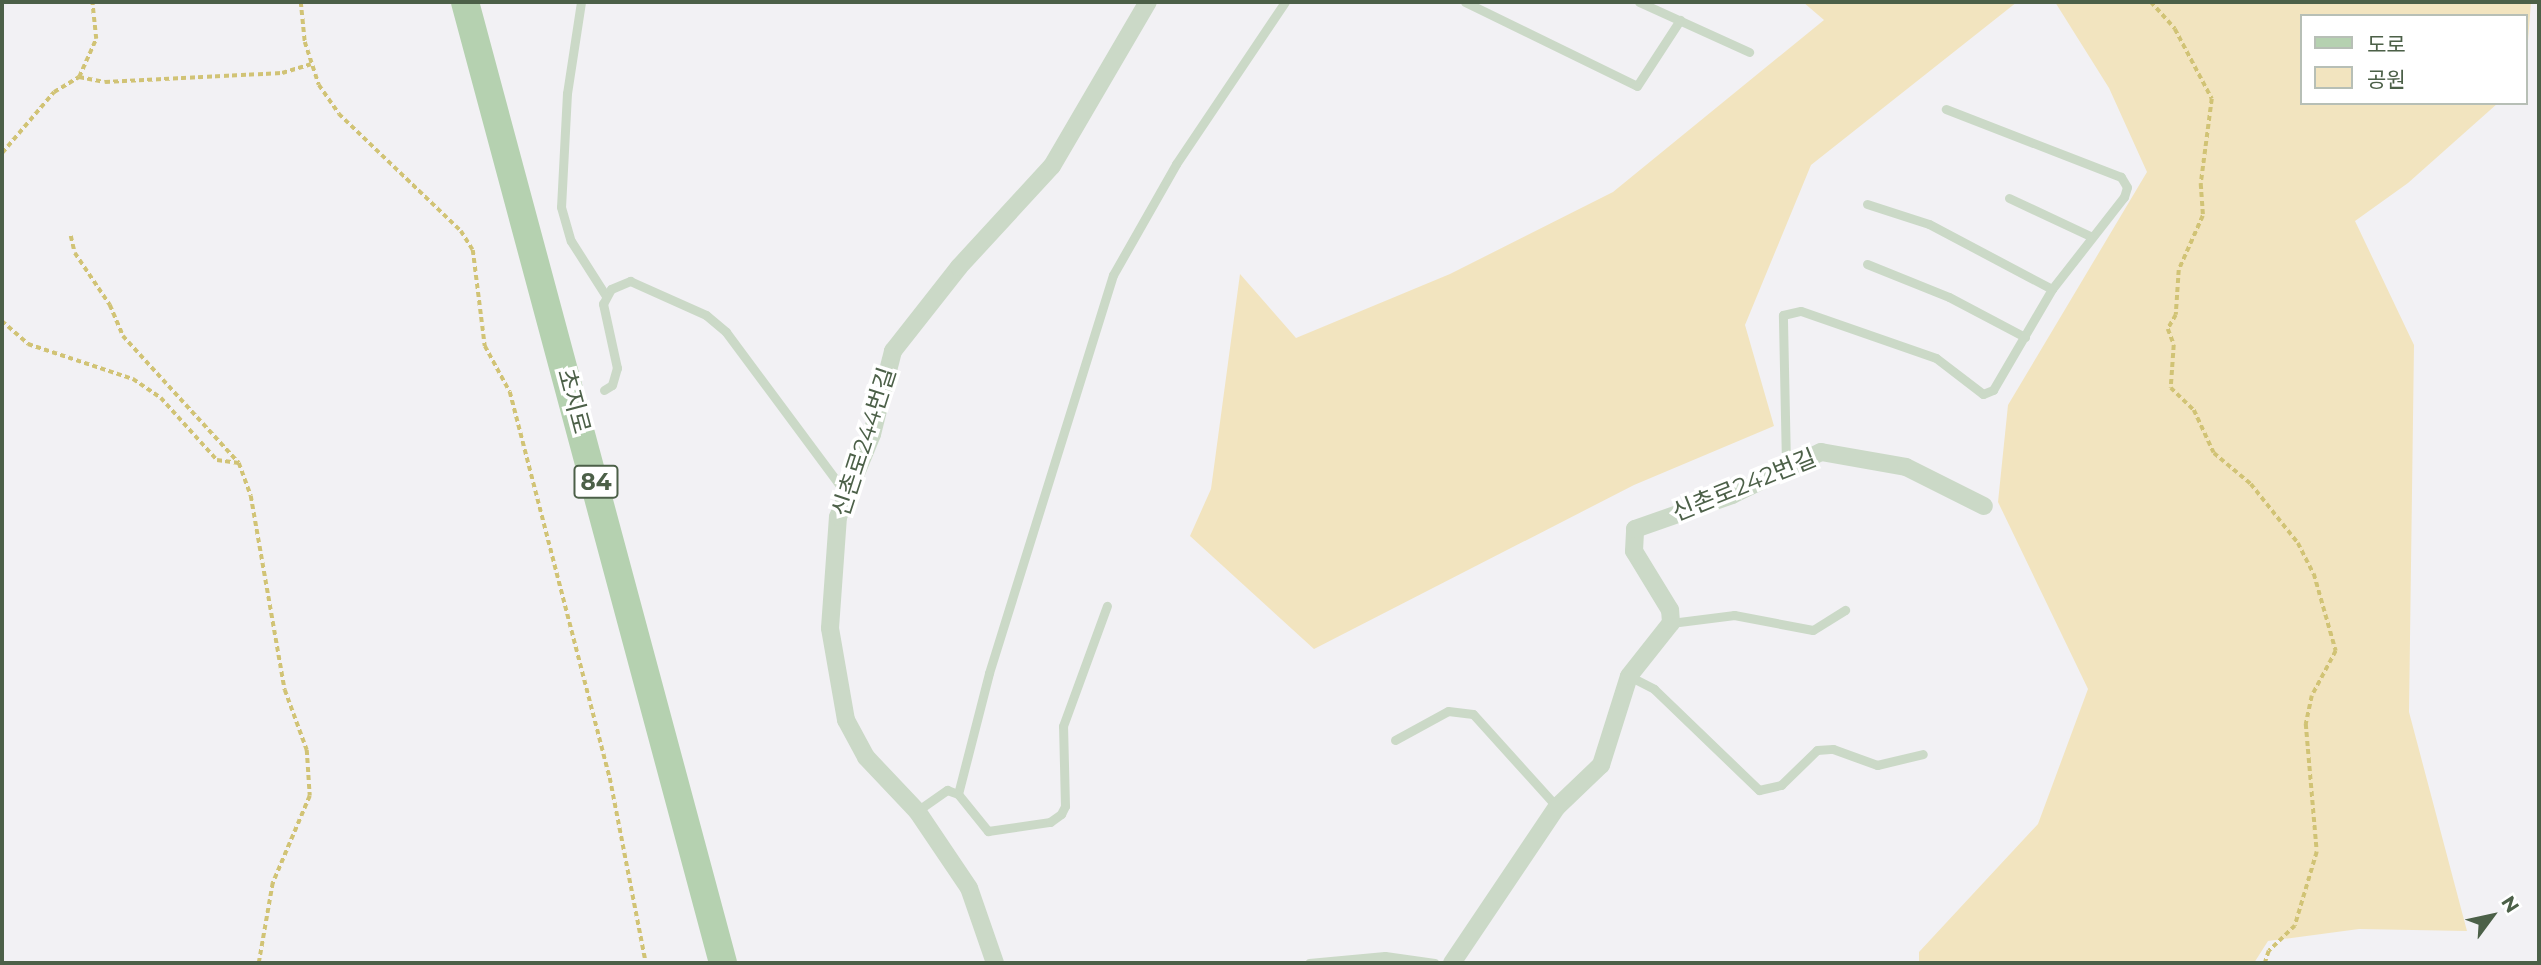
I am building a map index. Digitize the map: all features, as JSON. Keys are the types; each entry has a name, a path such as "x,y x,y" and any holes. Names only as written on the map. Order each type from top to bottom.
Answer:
{"main road":[{"name":"초지로","path":"465,2 723,963"}],"street":[{"name":"신촌로244번길","path":"995,963 969,888 917,811 854,742 840,694 829,604 845,492 872,434 893,351 958,267 1052,166 1148,2"},
{"name":"신촌로242번길","path":"1671,623 1670,610 1634,551 1635,529 1732,495 1786,464 1821,452 1864,456 1906,467 1984,506"},
{"path":"1452,963 1557,807 1601,765 1629,676 1671,623"}],"lane":[{"path":"581,2 567,93 561,207 571,241 606,296 604,318 617,368 612,385 604,390"},
{"path":"958,794 989,673 1113,275 1176,164 1285,2"},
{"path":"1465,2 1637,86 1680,20"},
{"path":"1639,2 1749,52"},
{"path":"1786,464 1783,315 1801,311 1936,358 1983,394 1993,390 2052,289 2090,236 2124,197 2127,187 2121,177 1946,109"},
{"path":"2009,198 2090,236"},
{"path":"1867,204 1929,225 2052,289"},
{"path":"1867,264 1949,297 2025,337"},
{"path":"606,296 631,281 706,315 737,344 780,412 845,492"},
{"path":"917,811 937,793 958,794 988,831 1050,822 1060,814 1065,806 1063,726 1107,606"},
{"path":"1671,623 1734,615 1813,630 1845,610"},
{"path":"1629,676 1654,689 1759,790 1781,785 1817,750 1833,749 1877,765 1923,754"},
{"path":"1395,740 1448,711 1473,714 1557,807"},
{"path":"1309,963 1385,956 1435,963"}],"path":[{"path":"2,153 54,92 79,77 96,39 92,2"},
{"path":"301,2 312,64 339,114 461,231 473,250 485,346 510,392 610,778 646,963"},
{"path":"2151,2 2175,29 2213,99 2201,184 2203,216 2179,270 2176,315 2168,328 2174,345 2171,388 2194,410 2214,453 2251,484 2298,544 2318,583 2336,650 2312,696 2305,724 2317,852 2295,926 2269,951 2265,962"},
{"path":"79,77 105,82 282,73 312,64"},
{"path":"71,236 75,253 110,305 123,336 239,463 251,496 285,690 307,750 310,796 273,883 260,963"},
{"path":"2,321 28,344 133,379 161,398 217,460 239,463"}],"green space":[{"path":"1803,2 2017,2 1811,165 1745,325 1774,426 1634,485 1314,649 1190,536 1211,489 1240,274 1296,338 1450,274 1613,192 1824,20"},
{"path":"2055,2 2531,2 2527,54 2527,14 2300,14 2300,105 2496,105 2408,183 2355,221 2414,345 2409,712 2467,931 2359,929 2268,941 2254,963 1919,963 1919,952 2038,824 2088,689 1998,502 2008,405 2147,172 2109,88"}]}
